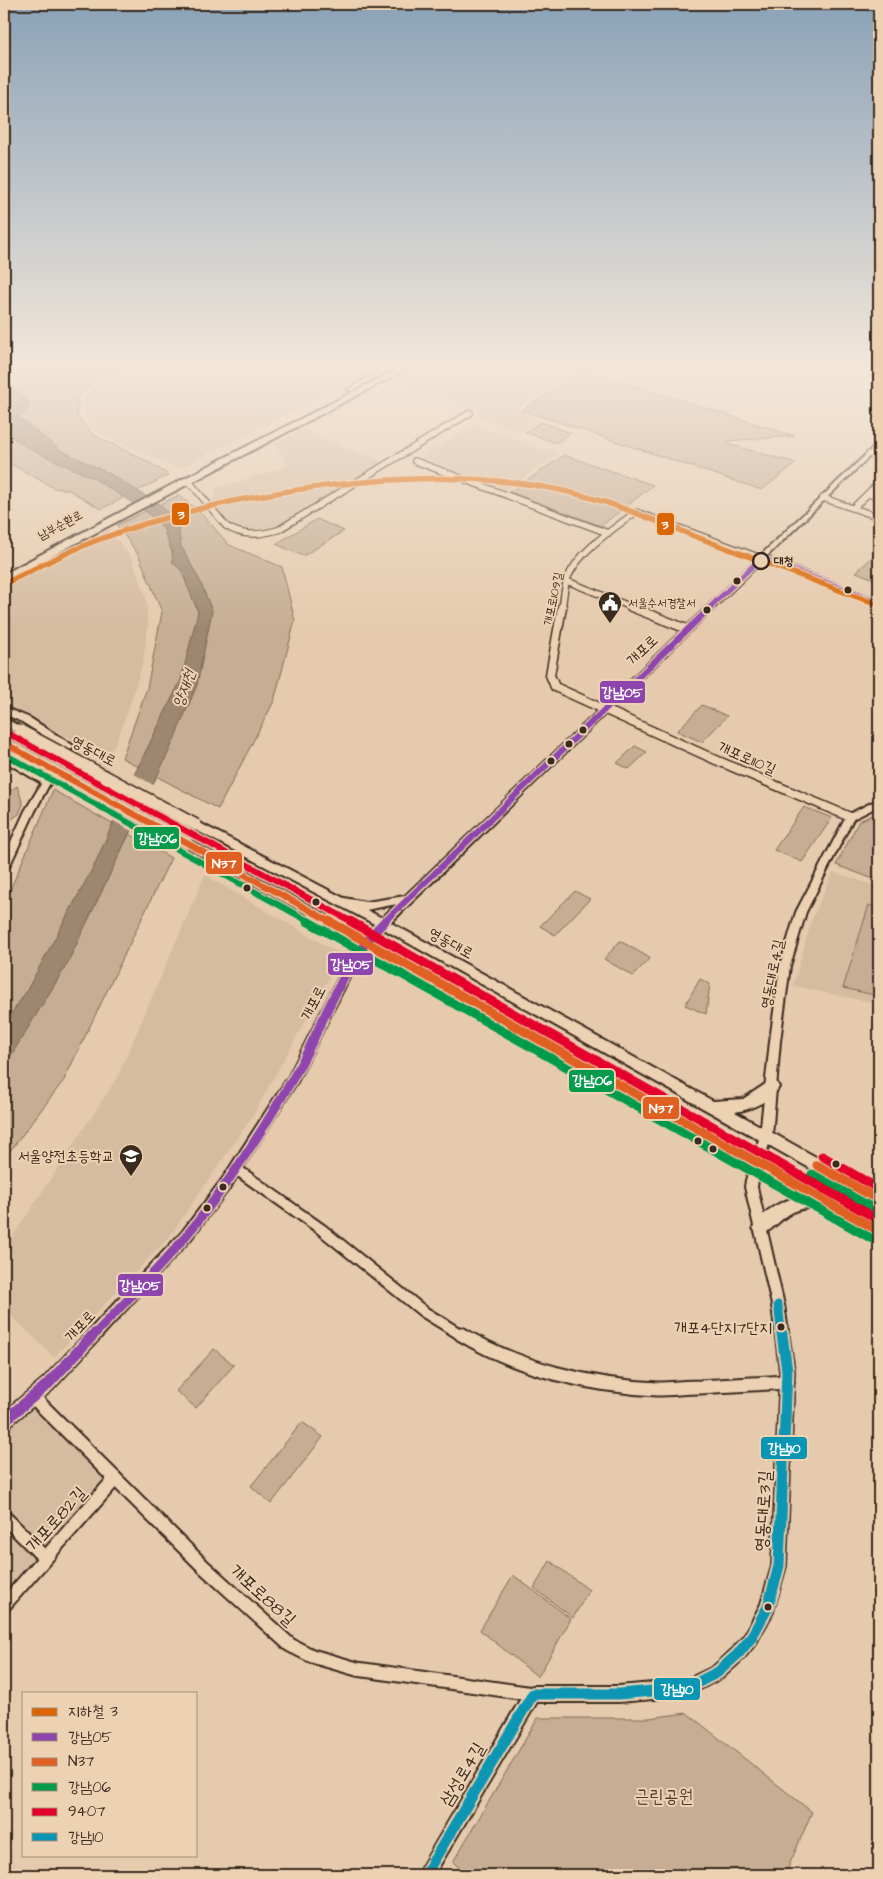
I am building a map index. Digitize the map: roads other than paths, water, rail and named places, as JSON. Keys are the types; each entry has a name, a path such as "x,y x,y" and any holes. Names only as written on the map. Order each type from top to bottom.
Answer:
{"main road":[{"name":"남부순환로","path":"183,480 228,456"},
{"name":"남부순환로","path":"4,569 98,524 231,456"},
{"name":"남부순환로","path":"4,578 98,524"},
{"path":"4,710 26,720 69,746 60,754 47,781 4,756"},
{"name":"영동대로","path":"4,721 382,923 709,1105 826,1200 879,1230"},
{"name":"영동대로","path":"4,743 367,942 762,1149 879,1200"},
{"path":"709,1105 742,1107 753,1102 772,1087"},
{"path":"761,1228 780,1210 788,1206 800,1202 826,1200"}],"street":[{"path":"183,480 233,532 254,536 278,530 400,456"},
{"name":"개포로","path":"4,1421 34,1398 186,1236 236,1169 293,1079 354,958 382,923 867,456"},
{"path":"415,461 608,533 636,512 879,602"},
{"path":"853,508 879,483"},
{"path":"868,494 879,497"},
{"path":"823,498 879,517"},
{"name":"개포로109길","path":"604,709 555,687 550,675 567,581 573,567 608,533"},
{"name":"개포로","path":"567,581 687,629"},
{"name":"개포로110길","path":"604,709 716,760 850,817"},
{"path":"4,867 30,810 47,781"},
{"path":"850,817 879,802"},
{"name":"영동대로4길","path":"762,1149 772,1087 775,1041 791,945 801,912 850,817"},
{"path":"340,901 366,906 407,899"},
{"name":"영동대로3길","path":"533,1694 619,1694 687,1688 718,1672 742,1649 751,1638 768,1607 780,1566 787,1371 778,1305 751,1187 752,1171 762,1149"},
{"path":"236,1169 321,1230 424,1312 479,1344 512,1359 554,1373 589,1381 658,1389 787,1382"},
{"name":"개포로88길","path":"34,1398 267,1626 290,1645 304,1653 329,1662 357,1669 533,1694"},
{"name":"개포로82길","path":"4,1605 115,1479"},
{"path":"7,1520 45,1558"},
{"name":"삼성로4길","path":"425,1875 533,1694"}],"water":[{"name":"양재천","path":"44,456 72,456 110,474 162,506 178,526 181,546 200,581 212,611 197,685 170,749 66,966 4,1067 4,1025 26,992 95,864 134,775 181,680 198,612 181,570 173,563 172,552 163,528 147,512 95,479"}],"metro line":[{"name":"3","path":"4,584 81,546 132,528 205,508 341,485 416,479 453,479 527,484 600,500 879,605"}],"place":[{"name":"대청","path":"761,561"},
{"name":"서울수서경찰서","path":"610,624"},
{"name":"서울양전초등학교","path":"131,1177"},
{"name":"개포4단지7단지","path":"781,1327"}],"park label":[{"name":"근린공원","path":"664,1796"}]}
